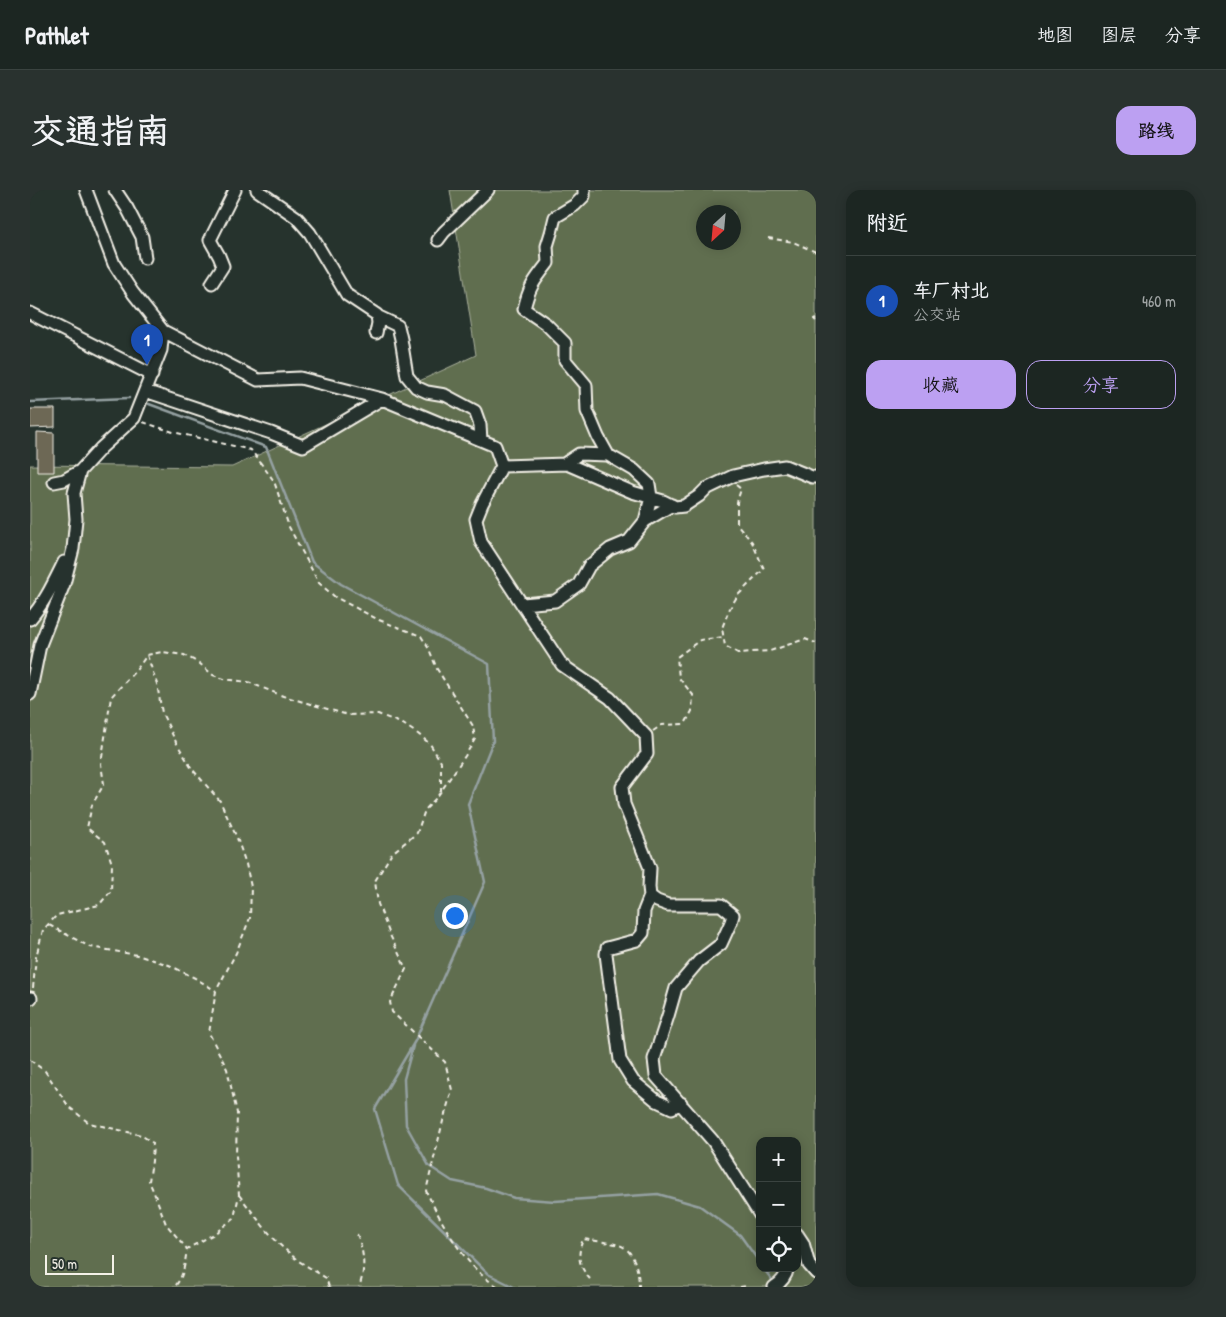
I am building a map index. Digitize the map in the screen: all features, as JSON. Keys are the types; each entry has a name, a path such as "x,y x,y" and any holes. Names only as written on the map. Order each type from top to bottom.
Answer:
{"street":[{"path":"86,190 114,264 133,293 163,331 258,380 300,378 382,399 495,446 502,466 476,518 481,542 562,665 610,698 646,736 647,754 622,787 624,804 650,868 648,887 650,896 644,911 644,933 637,940 607,948 606,954 620,1060 633,1081 657,1101 672,1108 681,1104"},
{"path":"115,190 142,237 145,258"},
{"path":"212,283 224,266 210,240 235,190"},
{"path":"257,190 296,217 310,233 347,295 377,316 398,326 407,376 416,387 427,392 444,395 475,411 480,425 480,440"},
{"path":"438,240 488,190"},
{"path":"584,190 584,196 575,205 555,217 547,246 548,263 532,284 524,309 546,324 565,343 565,360 586,386 587,411 608,455"},
{"path":"30,313 152,375"},
{"path":"376,333 377,316"},
{"path":"54,482 64,480 80,471 101,448 134,418 161,350 163,331"},
{"path":"145,391 303,446 382,399"},
{"path":"564,464 579,454 608,455 634,470 649,484 650,497 645,521"},
{"path":"502,466 567,464 632,492 663,501 675,507 684,506 700,496 706,489 733,476 764,469 786,466 816,477"},
{"path":"30,694 40,645 64,584 73,549 76,519 74,493 80,471"},
{"path":"523,604 555,601 579,584 589,566 610,549 629,541 645,521 672,505"},
{"path":"30,619 40,608 74,540"},
{"path":"650,896 657,902 668,905 721,905 733,914 721,944 698,960 676,988 654,1059 656,1076 713,1141 756,1209"},
{"path":"748,1196 756,1199"},
{"path":"801,1240 809,1265 816,1273"},
{"path":"774,1287 779,1284 787,1272"}],"path":[{"path":"768,238 793,242 816,252"},
{"path":"134,418 173,432 251,450 274,481 290,527 320,583 336,597 379,620 421,636 429,649 437,669 472,726 474,739 466,756 442,791 425,810 417,832 392,854 375,881 378,904 406,969 390,1002 392,1012 445,1062 452,1090 426,1191 438,1216 467,1260 491,1283 499,1287"},
{"path":"727,480 741,489 737,502 737,524 752,542 764,569 738,595 729,610 722,628 725,646 738,653 770,651 805,639 816,643"},
{"path":"646,736 662,725 685,724 692,711 693,694 679,678 677,657 700,640 724,637"},
{"path":"31,998 36,957 43,930 57,915 99,905 111,891 112,864 105,842 87,828 92,805 104,784 101,764 111,697 137,669 147,655 162,652 184,655 199,663 212,675 224,679 248,682 283,696 348,715 378,714 403,724 430,744 441,762 442,791"},
{"path":"147,655 157,684 162,713 192,769 220,801 237,838 246,864 251,887 250,918 236,953 216,990 209,1033 227,1069 237,1113 236,1156 239,1195 234,1218 214,1234 187,1249"},
{"path":"48,924 90,947 137,955 169,965 216,990"},
{"path":"30,1060 44,1071 69,1106 89,1123 141,1135 152,1143 148,1181 158,1200 166,1224 187,1249 179,1283 174,1287"},
{"path":"239,1195 262,1226 279,1244 297,1260 326,1278 329,1287"},
{"path":"358,1234 362,1245 364,1262 362,1280 359,1287"},
{"path":"590,1279 581,1265 578,1252 583,1239 621,1246 630,1254 636,1266 639,1287"},
{"path":"740,1287 748,1287"}],"green space":[{"path":"450,190 816,190 816,1287 30,1287 30,465 232,467 476,355"}],"building":[{"path":"30,409 55,409 55,427 30,428"},
{"path":"37,432 54,433 54,472 37,472"}],"waterway":[{"path":"30,402 129,398"},
{"path":"149,404 266,447 312,562 341,584 489,664 493,741 468,804 485,882 415,1041 375,1109 398,1185 488,1274 514,1287"},
{"path":"413,1046 404,1079 406,1125 429,1166 452,1181 486,1188 514,1198 555,1201 658,1194 700,1206 740,1235 756,1257"},
{"path":"766,1272 773,1281"}],"place":[{"name":"车厂村北","path":"147,365"}]}
